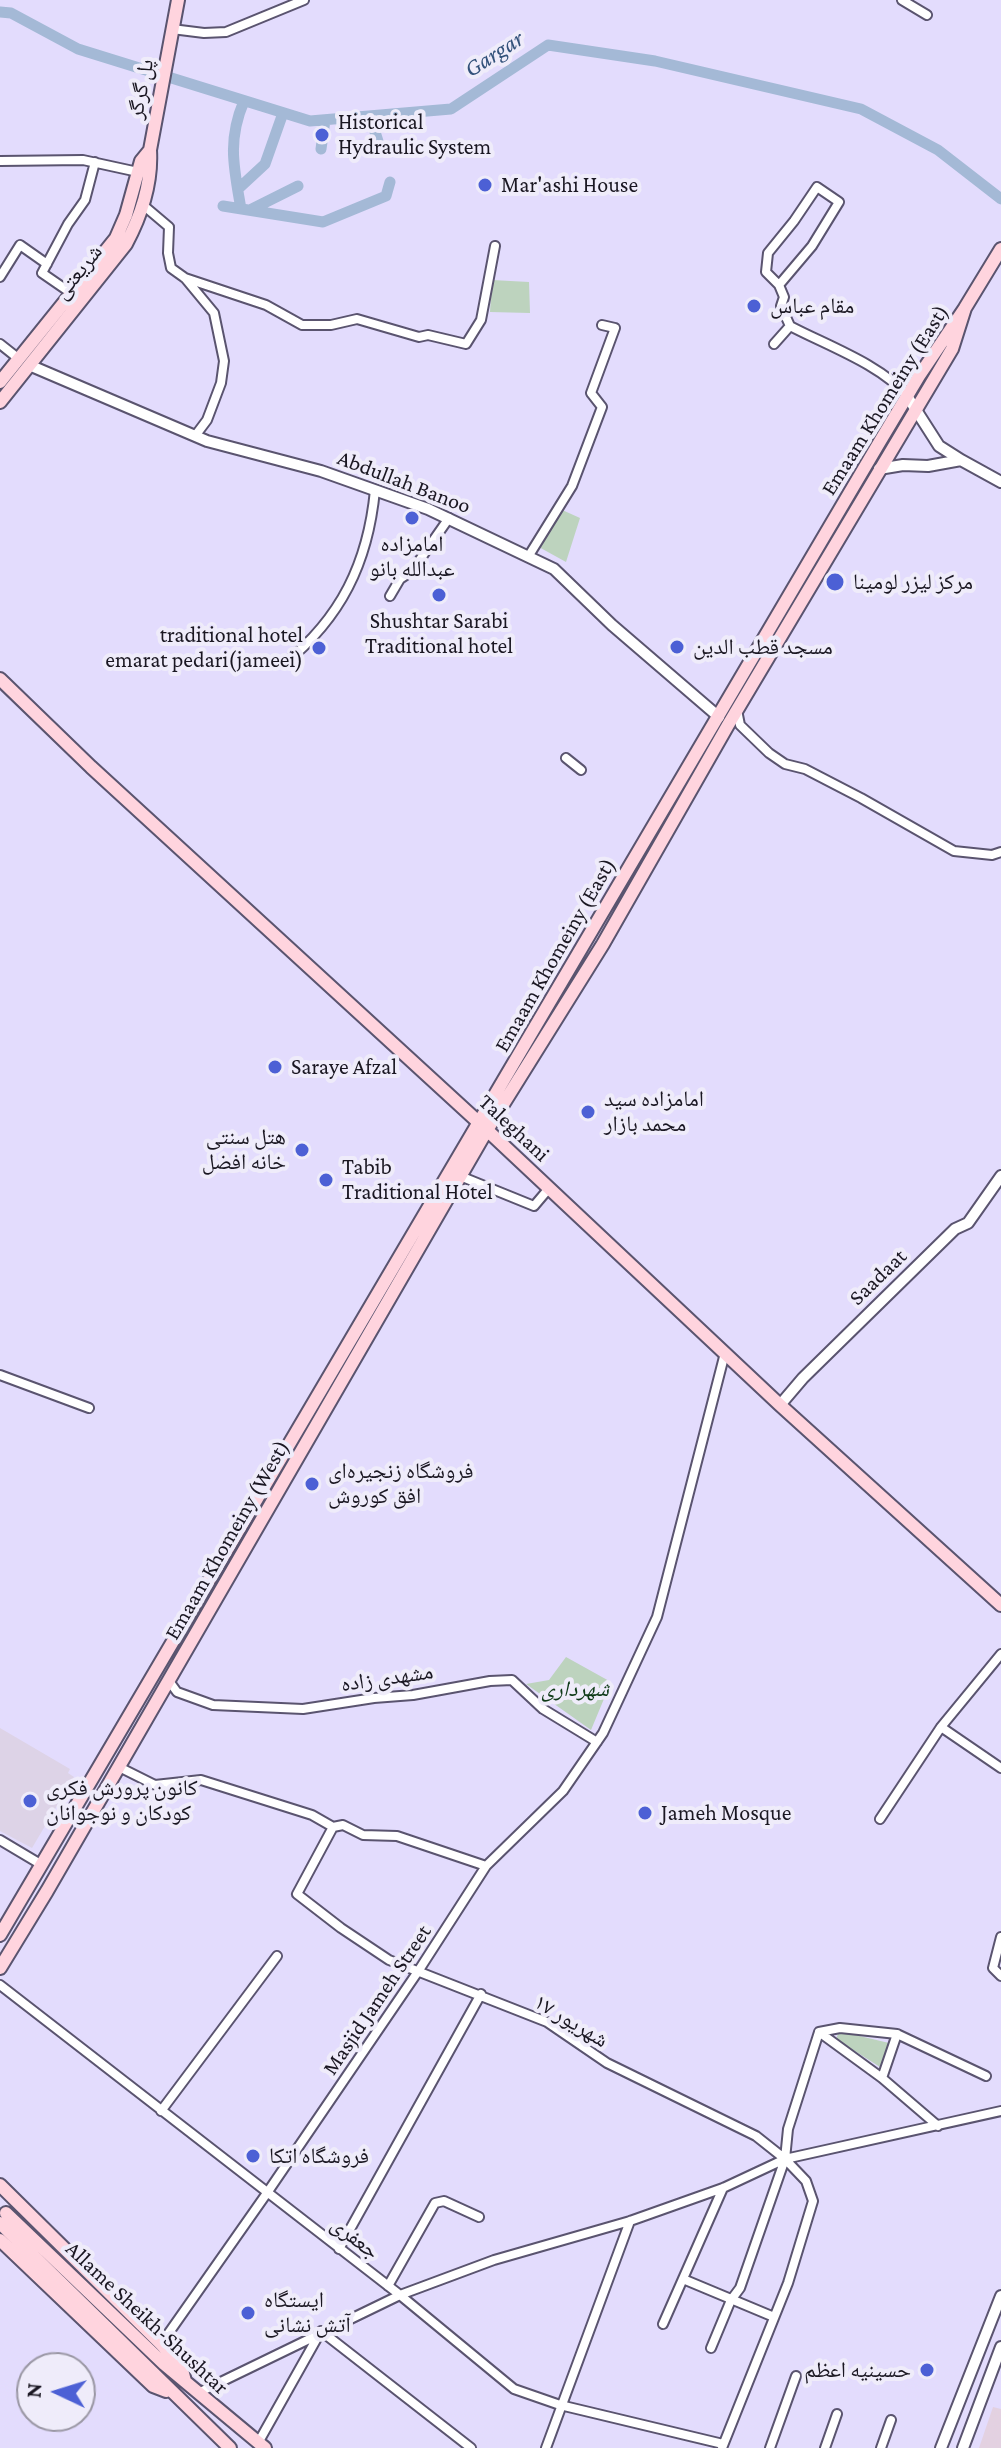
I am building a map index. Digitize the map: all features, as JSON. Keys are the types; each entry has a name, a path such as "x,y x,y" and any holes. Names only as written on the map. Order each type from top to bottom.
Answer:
{"main road":[{"path":"172,29 178,0"},
{"name":"پل گرگر","path":"153,136 172,29"},
{"name":"شریعتی","path":"0,382 24,362 126,244 143,205 153,136"},
{"name":"شریعتی","path":"0,402 71,293 116,238 126,215 141,161 150,150"},
{"path":"965,308 1001,249"},
{"name":"Emaam Khomeiny (East)","path":"483,1126 603,944 723,721 907,396 965,308"},
{"name":"Emaam Khomeiny (East)","path":"723,721 737,709 952,349 965,308"},
{"name":"Taleghani","path":"0,679 68,746 483,1126 780,1405 1001,1605"},
{"name":"Emaam Khomeiny (West)","path":"0,1968 460,1176 483,1126"},
{"name":"Emaam Khomeiny (West)","path":"0,1935 483,1126"},
{"path":"0,2185 161,2344 181,2366 185,2381"},
{"name":"Allame Sheikh-Shushtar","path":"3,2218 198,2393 261,2445"},
{"name":"Allame Sheikh-Shushtar","path":"3,2218 172,2393 230,2448"},
{"path":"0,2240 153,2386 172,2393"}],"street":[{"path":"172,29 226,32 304,0"},
{"path":"902,0 927,15"},
{"path":"0,161 83,160 138,172"},
{"path":"71,293 42,273 68,224 85,200 95,162"},
{"path":"779,285 812,246 839,202 817,187 768,253 766,272 779,285 784,297 781,306 790,326 873,369 900,387 939,446 1001,482"},
{"path":"143,205 169,227 171,268 185,278 214,313 224,361 221,383 207,420 195,436"},
{"path":"0,277 20,245 47,264"},
{"path":"185,278 266,305 302,325 331,325 357,319 419,337 428,335 466,344 481,320 495,246"},
{"path":"528,557 572,486 602,407 591,393 615,328 602,325"},
{"path":"774,344 790,326"},
{"path":"0,344 24,362"},
{"name":"Abdullah Banoo","path":"24,362 195,436 321,471 449,518 554,569 612,625 723,721"},
{"path":"879,469 961,460"},
{"path":"284,664 330,620 356,573 372,523 375,490"},
{"path":"390,596 400,579 412,571 449,518"},
{"path":"737,709 740,725 785,764 805,769 954,851 992,855 1001,852"},
{"path":"566,758 581,770"},
{"path":"460,1176 534,1206 545,1193"},
{"name":"Saadaat","path":"780,1405 803,1378 955,1229 968,1223 1001,1176"},
{"name":"Masjid Jameh Street","path":"161,2344 419,1970 486,1866 563,1791 597,1742 657,1617 725,1353"},
{"path":"0,1375 89,1408"},
{"path":"880,1819 941,1727 1001,1654"},
{"path":"155,1672 169,1681"},
{"name":"مشهدی زاده","path":"169,1681 177,1692 213,1705 303,1709 512,1680 543,1709 597,1742"},
{"path":"941,1727 1001,1768"},
{"path":"119,1767 155,1785 201,1780 312,1815 333,1827 343,1825 363,1835 397,1836 486,1866"},
{"name":"۱۷ شهریور","path":"333,1827 297,1894 341,1928 389,1960 547,2022 607,2063 756,2136 806,2181 813,2201 788,2283 774,2317"},
{"path":"0,1840 42,1865"},
{"path":"1001,1937 993,1968 1001,1976"},
{"path":"161,2111 277,1956"},
{"name":"جعفری","path":"0,1985 400,2295 514,2389 560,2405 723,2446"},
{"path":"339,2249 481,1994"},
{"path":"819,2032 840,2028 897,2034 986,2076"},
{"path":"711,2348 731,2300 740,2288 785,2159 788,2129 819,2032"},
{"path":"819,2032 882,2078 938,2126"},
{"path":"882,2078 897,2034"},
{"path":"198,2393 400,2295 494,2260 630,2221 723,2188 785,2159 1001,2111"},
{"path":"663,2324 723,2188"},
{"path":"388,2286 435,2203 444,2201 479,2217"},
{"path":"546,2448 630,2221"},
{"path":"683,2279 774,2317 723,2446"},
{"path":"941,2448 1001,2296"},
{"path":"261,2445 321,2331"},
{"path":"321,2331 471,2448"},
{"path":"963,2448 1001,2347"},
{"path":"770,2448 796,2376"},
{"path":"825,2448 837,2414"},
{"path":"881,2448 891,2420"}],"shaded area":[{"name":"کانون پرورش فکری کودکان و نوجوانان","path":"0,1728 70,1769 68,1773 74,1777 32,1848 0,1831"},
{"path":"993,2407 1001,2409 1001,2448 979,2448"}],"green space":[{"path":"492,280 529,282 530,313 490,312"},
{"path":"560,509 580,518 566,562 537,546"},
{"name":"شهرداری","path":"566,1657 611,1682 591,1730 526,1684 549,1680"},
{"path":"847,2033 889,2043 880,2067 836,2039 838,2034"}],"waterway":[{"name":"Gargar","path":"0,12 11,13 78,49 310,121 451,109 548,45 655,61 861,109 938,150 1001,199"},
{"path":"241,209 234,167 234,142 244,101"},
{"path":"238,189 265,164 283,113"},
{"path":"370,116 381,151"},
{"path":"321,149 325,120"},
{"path":"223,206 323,222 386,196 390,182"},
{"path":"250,210 298,186"}],"place":[{"name":"Historical Hydraulic System","path":"322,135"},
{"name":"Mar'ashi House","path":"485,185"},
{"name":"مقام عباس","path":"754,306"},
{"name":"امامزاده عبدالله بانو","path":"412,518"},
{"name":"مرکز لیزر لومینا","path":"835,582"},
{"name":"Shushtar Sarabi Traditional hotel","path":"439,595"},
{"name":"مسجد قطب الدین","path":"677,647"},
{"name":"traditional hotel emarat pedari(jameei)","path":"319,648"},
{"name":"Saraye Afzal","path":"275,1067"},
{"name":"امامزاده سید محمد بازار","path":"588,1112"},
{"name":"هتل سنتی خانه افضل","path":"302,1150"},
{"name":"Tabib Traditional Hotel","path":"326,1180"},
{"name":"فروشگاه زنجیره‌ای افق کوروش","path":"312,1484"},
{"name":"کانون پرورش فکری کودکان و نوجوانان","path":"30,1801"},
{"name":"Jameh Mosque","path":"645,1813"},
{"name":"فروشگاه اتکا","path":"253,2156"},
{"name":"ایستگاه آتش نشانی","path":"248,2313"},
{"name":"حسینیه اعظم","path":"927,2370"}]}
